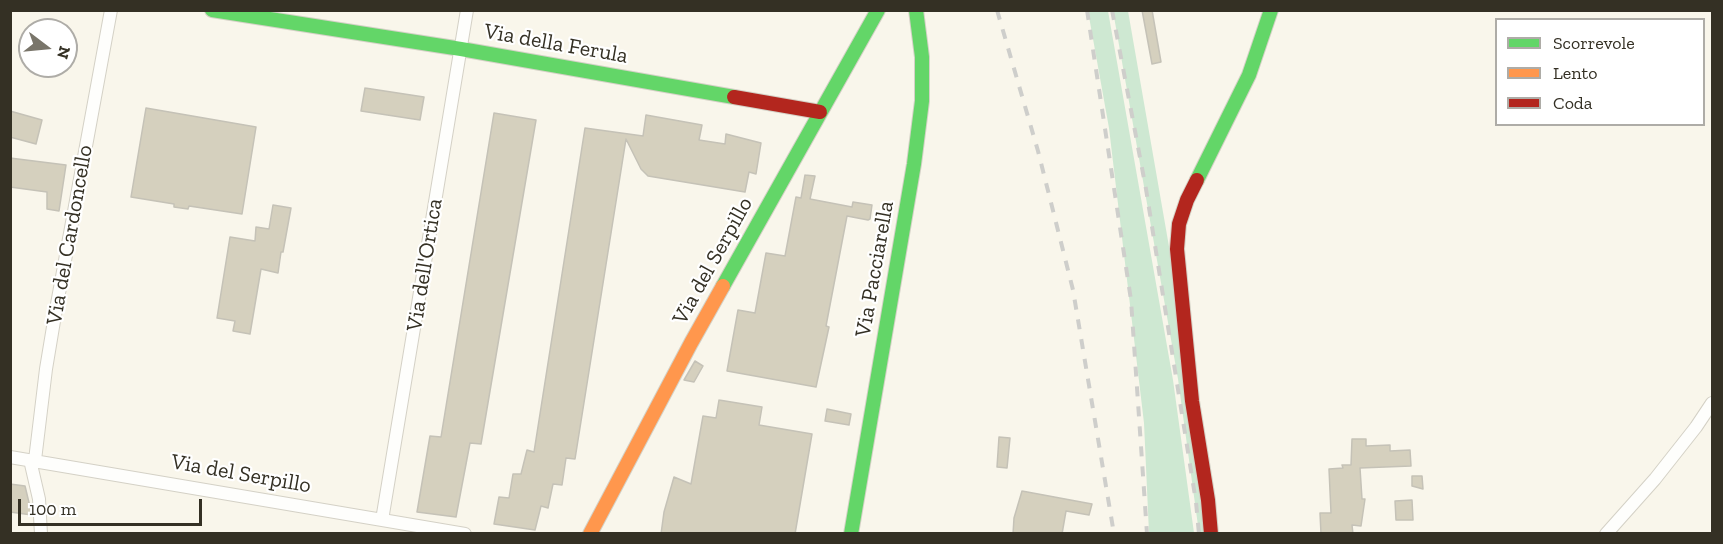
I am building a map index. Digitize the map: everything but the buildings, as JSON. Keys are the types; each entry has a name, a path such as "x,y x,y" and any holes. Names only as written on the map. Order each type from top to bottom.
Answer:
{"street":[{"name":"Via del Cardoncello","path":"41,534 39,499 32,460 55,315 111,10"},
{"name":"Via della Ferula","path":"212,10 461,49 820,112"},
{"name":"Via dell'Ortica","path":"382,520 467,10"},
{"name":"Via del Serpillo","path":"590,534 691,344 878,10"},
{"name":"Via Pacciarella","path":"851,534 916,154 922,101 922,57 916,10"},
{"path":"1211,534 1208,500 1192,401 1177,249 1179,224 1187,200 1249,75 1271,10"},
{"path":"1606,534 1655,479 1713,403"},
{"name":"Via del Serpillo","path":"10,457 465,534"}],"green space":[{"path":"1088,11 1108,11 1173,380 1194,533 1149,533 1144,423 1109,128"},
{"path":"1113,11 1128,11 1210,482 1216,533 1199,533 1178,379"}],"railway":[{"path":"997,10 1038,151 1073,290 1114,534"},
{"path":"1087,10 1131,300 1147,534"},
{"path":"1112,10 1146,189 1196,502 1199,534"}],"traffic: fast":[{"path":"212,10 461,49 734,97"},
{"path":"723,286 878,10"},
{"path":"851,534 914,164 922,101 922,57 916,10"},
{"path":"1197,180 1249,75 1271,10"}],"traffic: slow":[{"path":"590,534 723,286"}],"traffic: jam":[{"path":"734,97 820,112"},
{"path":"1197,180 1179,224 1177,249 1192,401 1208,500 1211,534"}]}
